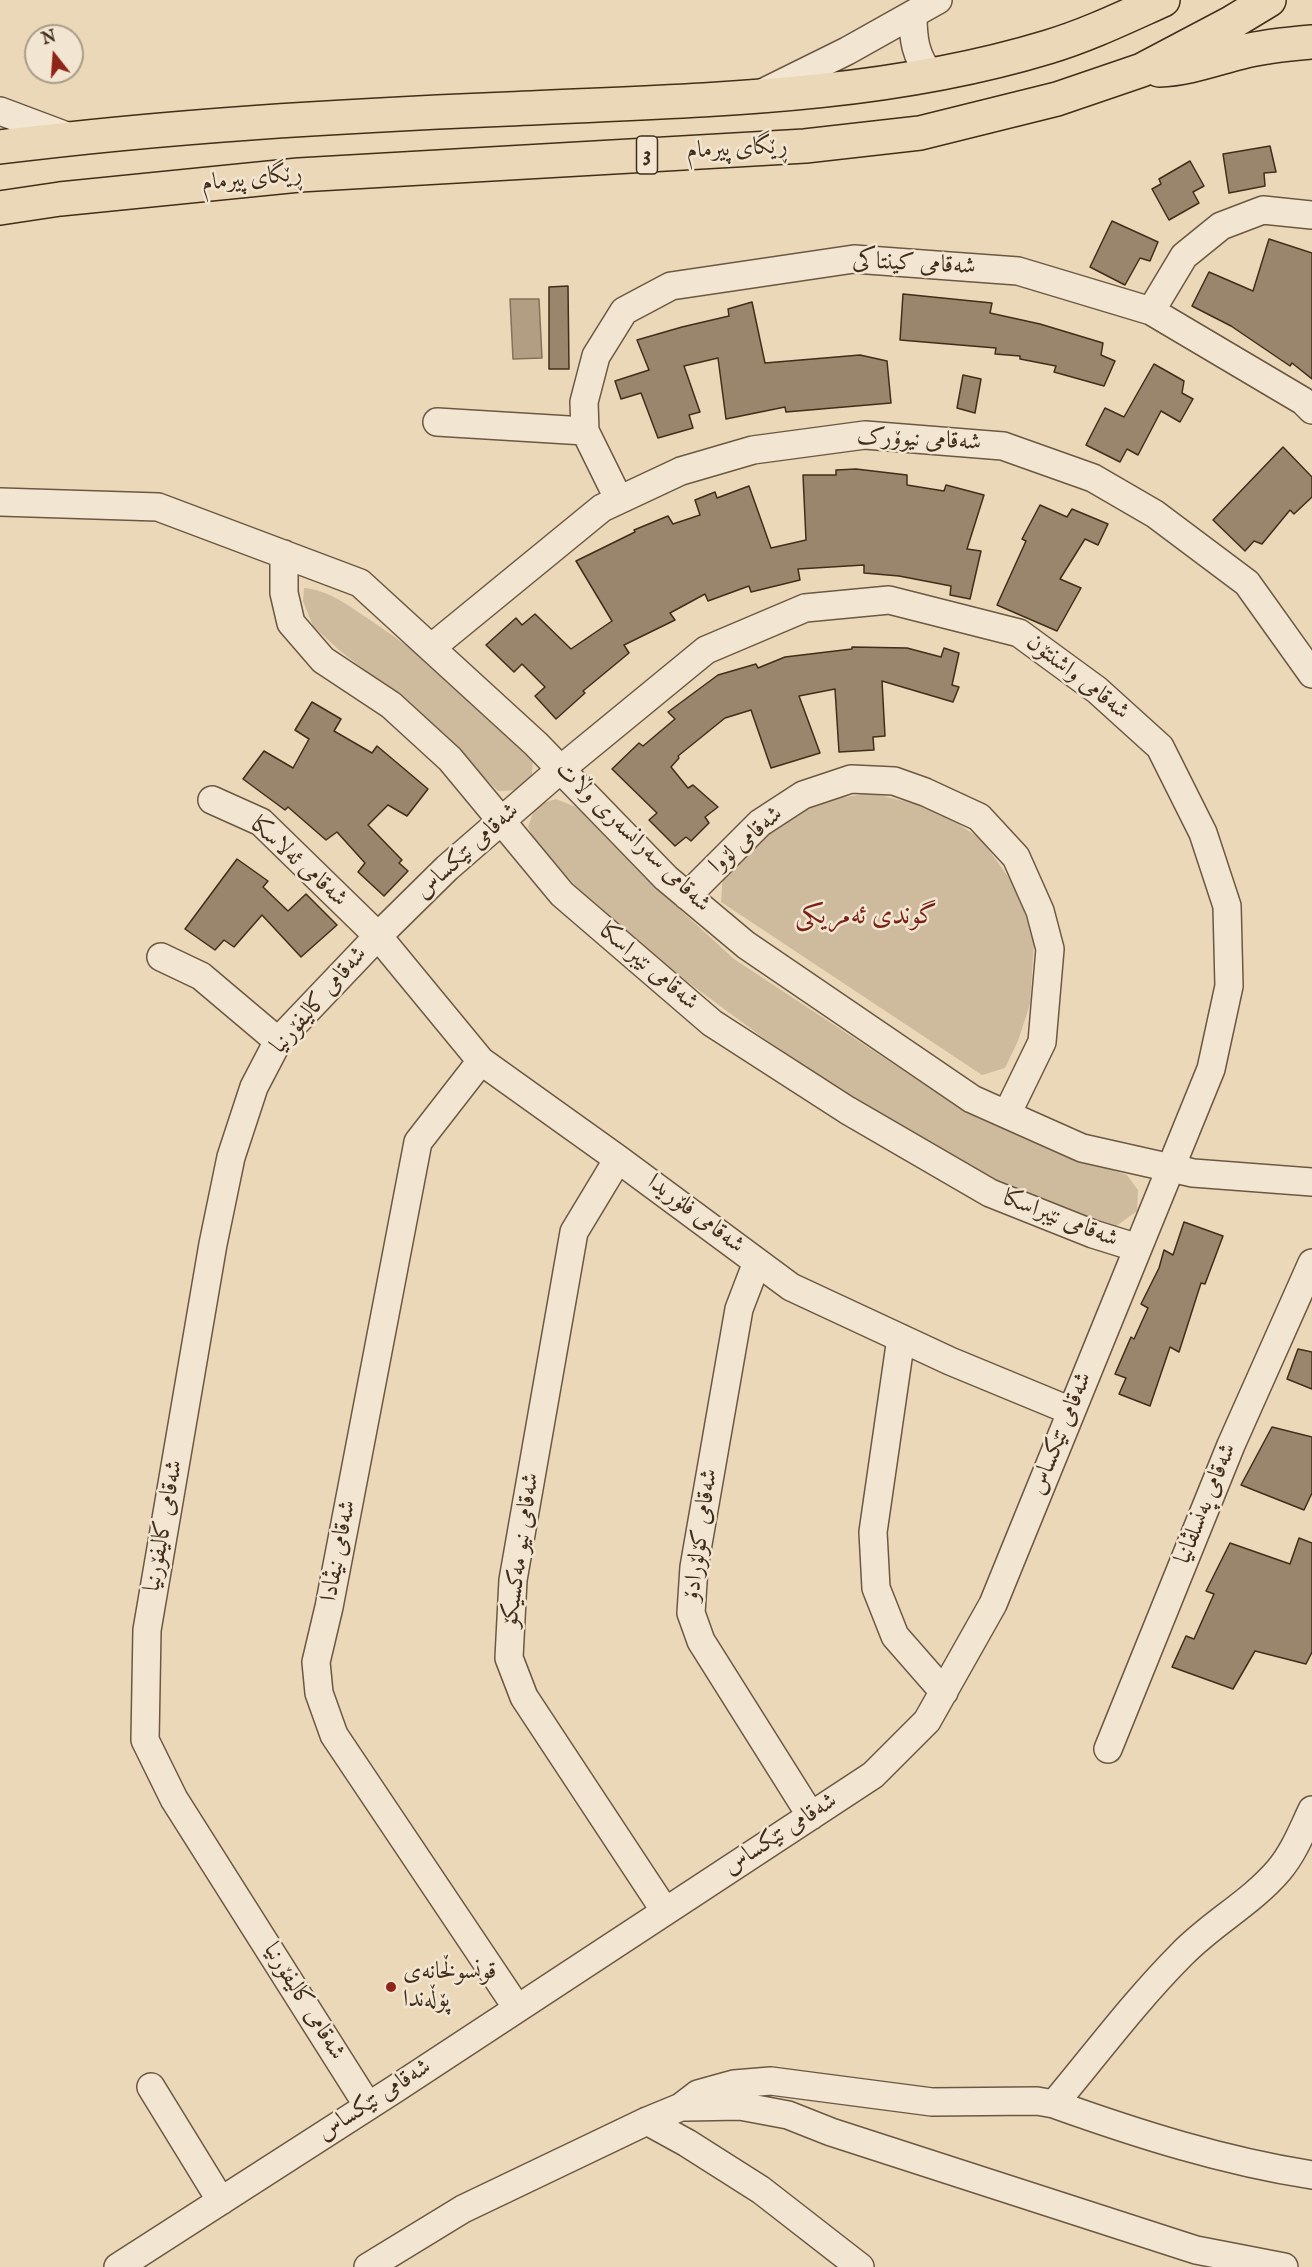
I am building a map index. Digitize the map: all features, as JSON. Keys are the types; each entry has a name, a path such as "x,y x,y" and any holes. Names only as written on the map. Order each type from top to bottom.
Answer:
{"highway":[{"name":"3","path":"0,147 72,138 331,117 755,96 906,80 1049,47 1086,34 1163,0"},
{"name":"ڕێگای پیرمام","path":"0,208 60,199 299,175 863,141 920,133 1057,99 1142,70 1269,0"},
{"path":"1142,70 1172,69 1203,64 1242,52 1278,45 1312,42"}],"street":[{"path":"755,96 848,51 938,0"},
{"path":"913,15 914,41 919,57 931,75"},
{"path":"0,111 72,138"},
{"path":"1151,311 1184,256 1221,226 1263,210 1312,215"},
{"name":"شەقامی کینتاکی","path":"619,500 585,431 584,402 596,356 624,311 671,286 854,258 1018,271 1151,311 1303,401 1312,410"},
{"path":"437,422 585,431"},
{"name":"شەقامی نیوۆرک","path":"431,648 602,508 681,471 753,450 865,435 1003,446 1093,478 1155,514 1248,583 1312,674"},
{"name":"شەقامی سەرانسەری وڵات","path":"0,502 158,507 360,583 536,744 666,879 746,945 972,1099 1082,1148 1193,1173 1312,1182"},
{"name":"شەقامی نێبراسکا","path":"284,554 284,593 291,623 322,660 391,705 450,759 561,894 712,1023 847,1110 990,1193 1093,1234 1138,1248"},
{"name":"شەقامی واشنتۆن","path":"561,770 706,650 805,608 889,600 1019,633 1097,690 1160,747 1203,833 1227,906 1229,986 1211,1070 1172,1168"},
{"name":"شەقامی تێکساس","path":"378,936 447,868 561,770"},
{"name":"شەقامی لۆوا","path":"687,896 760,823 803,795 851,779 894,781 926,792 980,817 1016,857 1040,911 1050,949 1042,1042 1007,1114"},
{"name":"شەقامی ئەلاسکا","path":"212,800 261,822 378,936"},
{"name":"شەقامی کالیفۆرنیا","path":"368,2106 174,1799 145,1740 147,1630 213,1244 231,1157 254,1087 278,1041 378,936"},
{"name":"شەقامی فلۆریدا","path":"378,936 481,1061 791,1287 901,1338 1071,1411"},
{"path":"161,957 201,976 278,1041"},
{"name":"شەقامی نیڤادا","path":"481,1061 418,1142 329,1607 316,1662 319,1693 334,1735 517,2008"},
{"name":"شەقامی نیو مەکسیکۆ","path":"618,1159 574,1232 513,1580 509,1658 524,1697 665,1911"},
{"name":"شەقامی تێکساس","path":"118,2267 873,1775 927,1721 993,1604 1172,1168"},
{"name":"شەقامی کۆلۆرادۆ","path":"758,1262 739,1309 694,1568 691,1613 701,1641 811,1816"},
{"name":"شەقامی پەنسلڤانیا","path":"1108,1749 1231,1445 1312,1263"},
{"path":"901,1338 873,1532 876,1588 895,1636 944,1692"},
{"path":"1054,2104 1183,1952 1251,1898 1280,1869 1299,1840 1312,1810"},
{"path":"368,2267 463,2209 681,2107 698,2094 743,2082 771,2081 932,2102 1017,2101 1054,2104 1190,2149 1241,2162 1312,2175"},
{"path":"151,2087 221,2200"},
{"path":"681,2107 740,2106 788,2115 831,2132 1196,2250 1284,2267"},
{"path":"647,2121 687,2143 761,2190 860,2267"}],"shaded area":[{"path":"510,299 539,299 542,358 513,359"},
{"path":"304,588 322,592 338,600 392,635 455,684 495,719 533,756 532,774 522,790 498,791 416,710 339,650 313,626 303,601"},
{"path":"870,793 934,808 981,839 1017,889 1034,943 1030,1004 1018,1041 1005,1068 982,1075 721,902 723,873 788,815 822,801"},
{"path":"556,799 576,807 639,872 734,959 945,1098 1062,1153 1127,1175 1138,1190 1137,1211 1115,1227 1048,1206 907,1136 762,1037 689,983 596,909 534,839 528,827 536,805"}],"building":[{"path":"1270,146 1276,172 1264,173 1265,186 1229,193 1223,154"},
{"path":"1190,161 1204,186 1193,192 1199,203 1169,220 1152,189 1161,184 1159,179"},
{"path":"1112,221 1158,242 1150,261 1140,258 1125,285 1090,267"},
{"path":"1269,239 1312,253 1312,379 1292,363 1290,366 1231,326 1192,306 1209,272 1253,291"},
{"path":"568,286 569,369 549,369 549,287"},
{"path":"903,294 992,303 990,313 1040,324 1103,343 1101,355 1115,361 1104,386 1054,372 1056,366 1020,359 1020,356 995,354 996,348 900,340"},
{"path":"752,302 765,363 860,355 887,361 891,403 786,412 785,407 726,419 718,358 684,366 700,412 689,415 693,428 658,438 641,393 621,399 615,381 649,370 637,340 729,316 728,309"},
{"path":"1154,364 1184,381 1182,393 1193,399 1180,422 1161,411 1138,455 1127,449 1120,462 1086,445 1105,408 1124,417"},
{"path":"963,375 981,379 975,413 957,408"},
{"path":"1283,447 1312,477 1312,497 1294,514 1290,510 1262,544 1254,541 1245,551 1213,520"},
{"path":"856,469 907,475 907,485 944,491 946,485 984,495 967,549 981,551 970,599 950,595 951,586 899,576 864,573 864,565 798,569 800,580 751,592 749,586 708,601 705,594 670,613 675,620 624,645 629,653 583,691 585,693 556,719 535,696 545,687 522,664 514,672 486,645 516,618 522,625 535,614 571,649 612,621 576,561 635,532 634,530 668,516 673,524 700,515 695,500 715,492 717,498 749,486 771,548 806,540 803,475 836,475 836,470"},
{"path":"1040,505 1067,517 1072,509 1108,524 1098,545 1085,539 1060,579 1081,588 1057,631 997,605 1026,541 1022,539"},
{"path":"852,647 907,648 941,657 944,648 959,653 952,685 959,687 953,702 882,681 885,736 873,737 874,750 839,752 835,689 799,696 820,753 771,768 751,710 725,718 678,756 679,758 671,767 688,788 693,785 718,807 705,817 709,823 691,841 686,837 675,846 649,820 657,813 612,769 639,743 643,746 675,719 668,712 718,675 756,664 758,668 785,657 852,649"},
{"path":"312,702 341,719 334,731 372,753 377,746 428,789 407,816 388,805 368,825 402,860 399,863 408,871 384,896 358,872 365,863 337,832 326,840 288,807 285,810 243,779 264,751 293,768 309,739 295,730"},
{"path":"237,859 268,881 263,887 288,911 306,894 337,925 301,957 262,915 234,947 224,940 215,950 185,929"},
{"path":"1184,1222 1223,1236 1205,1284 1201,1283 1179,1352 1170,1347 1150,1406 1119,1394 1126,1378 1115,1374 1131,1337 1134,1339 1148,1308 1141,1304 1159,1268 1164,1250 1173,1255"},
{"path":"1298,1349 1312,1352 1312,1389 1287,1379"},
{"path":"1272,1427 1312,1437 1312,1493 1304,1510 1241,1485"},
{"path":"1299,1538 1312,1543 1312,1652 1306,1664 1255,1651 1233,1689 1172,1667 1186,1636 1194,1639 1214,1594 1206,1591 1230,1543 1290,1564"}],"place":[{"name":"قونسوڵخانەی پۆڵەندا","path":"391,1987"}],"district":[{"name":"گوندی ئەمریکی","path":"866,917"}]}
